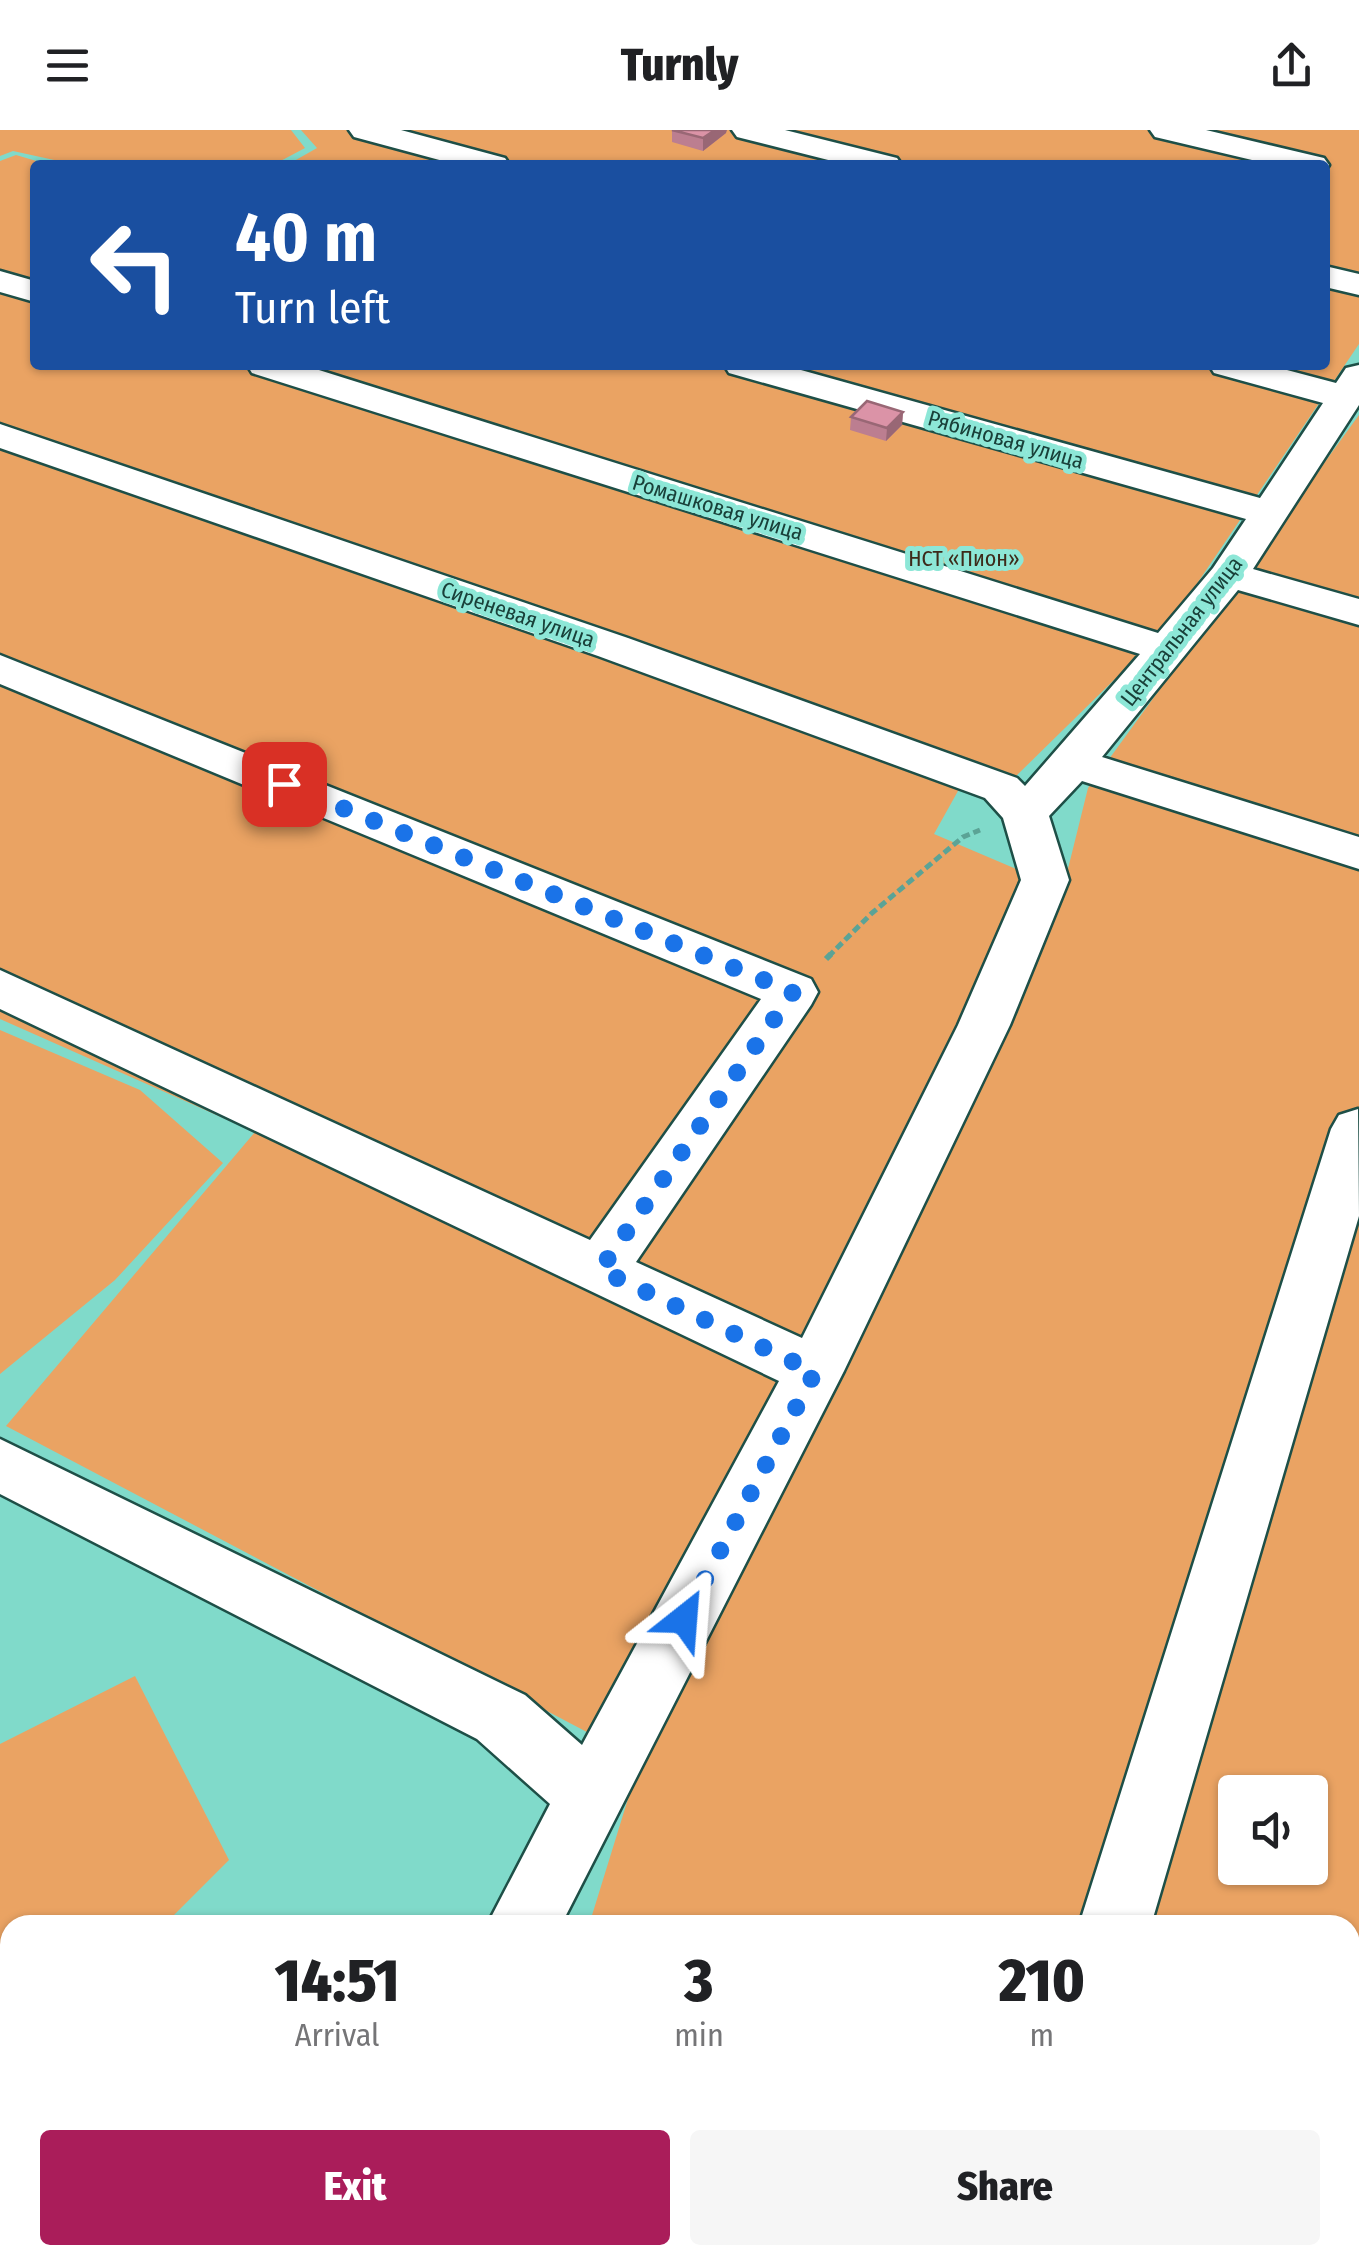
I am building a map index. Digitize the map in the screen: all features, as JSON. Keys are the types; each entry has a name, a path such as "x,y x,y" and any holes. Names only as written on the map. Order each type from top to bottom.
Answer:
{"street":[{"path":"365,130 476,160"},
{"path":"748,130 866,160"},
{"path":"1166,130 1293,160"},
{"path":"1330,277 1359,285"},
{"path":"0,282 30,291"},
{"name":"Ромашковая улица","path":"282,370 1170,650"},
{"name":"Рябиновая улица","path":"760,370 1270,513"},
{"path":"1245,370 1350,400"},
{"name":"Центральная улица","path":"1025,813 1074,763 1170,650 1229,575 1350,400"},
{"name":"Сиреневая улица","path":"0,435 613,647 1001,788 1025,813"},
{"path":"1229,575 1359,612"},
{"path":"0,668 793,992 600,1270"},
{"path":"1074,763 1359,854"},
{"path":"528,1915 815,1372 984,1025 1045,880 1025,813"},
{"path":"0,988 815,1372"},
{"path":"1118,1915 1358,1129"},
{"path":"0,1465 502,1717 591,1796"}],"path":[{"path":"793,992 872,913 962,837 1025,813"}],"green space":[{"path":"0,130 291,130 305,148 282,160 54,160 13,151 0,156"},
{"name":"НСТ «Пион»","path":"301,130 1359,130 1359,344 1167,628 1013,779 0,423 0,161 16,155 33,160 30,370 1330,370 1330,160 296,160 317,148"},
{"path":"1359,415 1359,1915 592,1915 640,1760 6,1426 255,1132 0,1019 0,448 963,782 934,834 1063,889 1088,788"},
{"path":"0,1030 140,1090 223,1163 115,1280 0,1374"},
{"path":"135,1676 229,1860 174,1915 0,1915 0,1744"}],"building":[{"path":"672,130 715,130 703,138"},
{"path":"867,401 903,412 887,428 851,417"}],"route":[{"path":"284,784 793,992 600,1270 815,1372 684,1619"}]}
